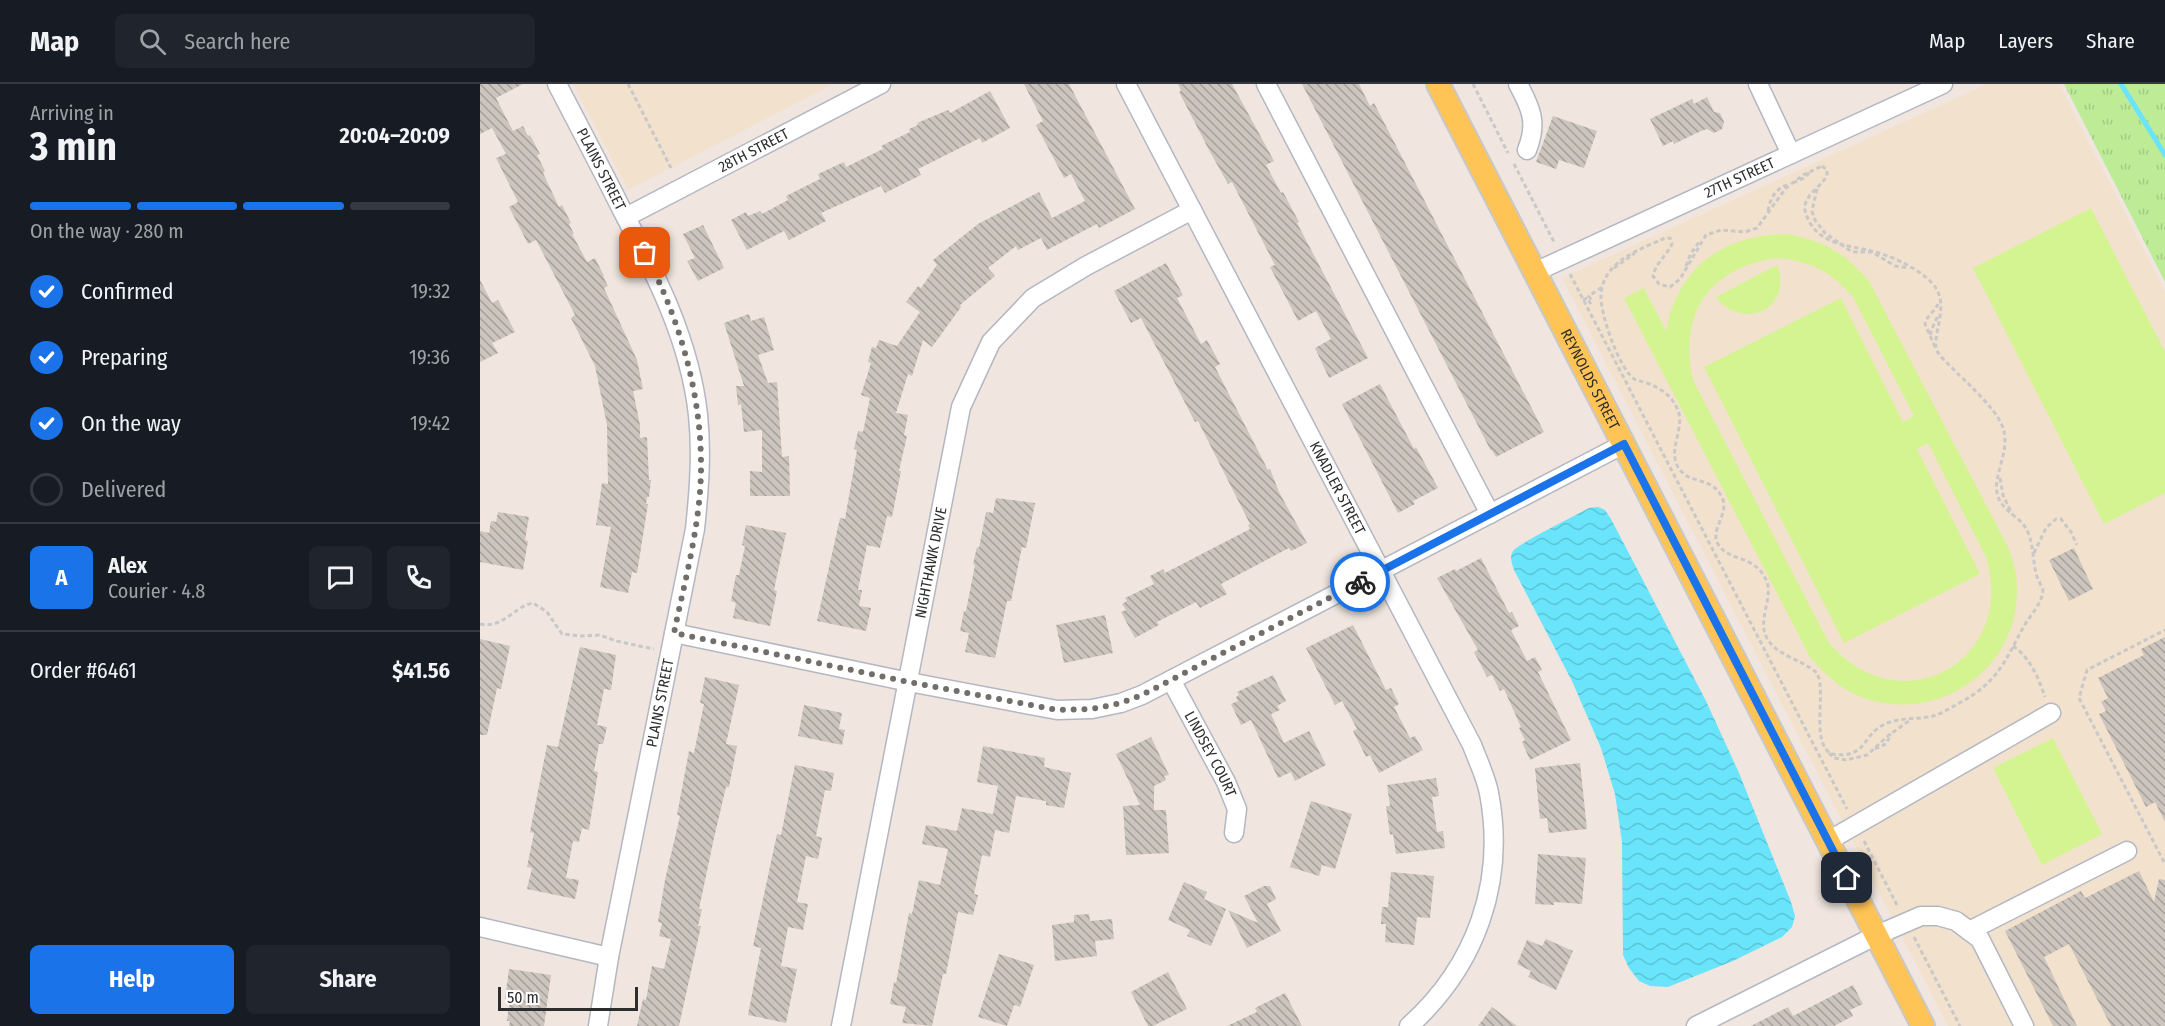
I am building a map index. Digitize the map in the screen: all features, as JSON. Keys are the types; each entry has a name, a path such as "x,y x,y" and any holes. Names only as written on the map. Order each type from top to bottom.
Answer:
{"main road":[{"name":"REYNOLDS STREET","path":"1438,84 1923,1026"}],"street":[{"name":"PLAINS STREET","path":"557,84 654,271 676,323 690,371 698,414 701,472 695,529 609,957 598,1026"},
{"name":"28TH STREET","path":"626,217 881,84"},
{"name":"KNADLER STREET","path":"1126,84 1472,745 1489,792 1494,839 1490,890 1478,933 1458,969 1430,1007 1409,1026"},
{"path":"1268,84 1490,514"},
{"path":"1518,84 1532,110 1534,124 1527,150"},
{"path":"1758,84 1791,154"},
{"name":"27TH STREET","path":"1535,272 1943,84"},
{"name":"NIGHTHAWK DRIVE","path":"841,1026 961,407 991,342 1033,298 1086,266 1192,210"},
{"path":"674,633 1057,710 1092,709 1121,703 1142,695 1624,444"},
{"name":"LINDSEY COURT","path":"1171,680 1226,782 1237,809 1234,833"},
{"path":"1828,841 2051,713"},
{"path":"1969,931 2127,851"},
{"path":"1696,1026 1877,935 1921,916 1938,916 1956,921 1980,939 2024,1026"},
{"path":"480,927 609,957"}],"path":[{"path":"628,84 671,168"},
{"path":"1473,84 1960,1026"},
{"path":"1839,244 1817,233 1806,215 1805,204 1827,176 1827,170 1821,166 1773,194 1767,213 1757,228 1750,231 1720,230 1702,238 1680,279 1670,287 1663,287 1653,276 1655,269 1672,244 1670,238 1665,238 1637,251 1610,272 1602,287 1601,309 1604,321 1628,373 1637,380 1670,395 1677,408 1680,421 1674,452 1677,465 1684,473 1714,487 1723,501 1716,536 1719,546 1755,565 1767,582 1764,626 1766,638 1779,650 1811,668 1820,680 1821,727 1828,752 1834,758 1846,760 1867,755 1886,744 1892,733 1911,720"},
{"path":"1817,187 1812,206 1820,229 1852,252 1872,252 1895,266 1911,268 1932,283 1940,297 1941,313 1936,349"},
{"path":"1583,300 1587,298 1590,303 1592,302 1588,296 1602,287"},
{"path":"1828,752 1850,755 1883,725 1934,716 1983,689 2001,669 2043,594 2024,525 2013,516 2003,495 2000,475 2005,442 2002,425 1990,408 1943,359 1930,336 1925,321 1937,308 1940,297"},
{"path":"1930,336 1935,321 1941,313"},
{"path":"2034,555 2046,528 2056,519 2065,522 2077,545"},
{"path":"480,624 492,625 501,622 521,607 533,603 547,612 562,633 581,636 600,635 616,641 670,652"},
{"path":"2164,862 2079,698 2087,670 2165,630"},
{"path":"2013,646 2023,653 2034,669 2051,713"}],"shaded area":[{"path":"573,84 834,84 628,190"},
{"path":"1987,84 2059,84 2165,291 2165,1026 1948,1026 1562,278"}],"green space":[{"path":"2064,84 2165,84 2165,282"},
{"path":"2091,208 2165,352 2165,493 2104,524 1973,268"},
{"path":"1787,234 1823,244 1851,262 1869,281 2008,547 2016,574 2017,591 2013,619 2004,645 1988,666 1968,684 1945,696 1919,703 1892,704 1864,698 1841,686 1810,657 1624,298 1644,288 1666,331 1680,290 1703,262 1733,244 1768,235","holes":["1779,258 1802,262 1820,270 1837,281 1853,297 1914,416 1903,422 1841,298 1704,367 1844,643 1980,574 1917,449 1928,443 1986,557 1991,594 1985,626 1969,652 1946,670 1918,680 1888,679 1858,667 1829,643 1693,380 1690,334 1695,314 1704,297 1718,282 1734,271 1755,263"]},
{"path":"1777,265 1780,280 1779,293 1773,303 1763,310 1752,314 1740,313 1727,308 1716,297"},
{"path":"2053,738 2102,834 2042,865 1993,768"}],"water":[{"path":"1598,507 1605,510 1611,519 1706,701 1739,773 1795,916 1792,927 1782,937 1733,961 1668,987 1650,986 1639,981 1623,955 1622,842 1615,794 1601,748 1572,681 1514,570 1511,560 1513,551 1526,542 1589,508"}],"building":[{"path":"480,84 523,84 496,98 513,131 523,126 528,136 530,135 540,154 537,155 545,171 543,173 559,207 562,205 571,223 569,224 574,234 572,234 587,262 595,258 604,276 608,286 604,288 637,360 643,389 633,391 640,425 640,438 647,437 649,480 651,480 637,573 632,572 628,593 600,587 611,527 596,525 602,483 608,484 607,425 595,366 571,318 575,315 536,240 528,244 509,207 518,202 496,158 506,154 492,128 480,134"},
{"path":"1024,84 1069,84 1135,209 1099,228 1097,224 1047,250 1041,238 1018,250 1016,246 988,268 995,276 960,305 961,307 932,347 923,340 912,376 908,374 896,413 908,415 904,435 907,436 892,517 887,516 880,548 867,545 858,590 862,590 859,606 871,608 866,631 817,621 840,518 845,519 858,431 863,432 870,398 861,395 871,363 868,362 872,347 876,348 879,340 897,346 920,312 906,302 918,286 921,288 937,265 933,260 978,224 1039,192 1052,218 1085,201 1071,174 1064,178 1036,125 1043,121"},
{"path":"1178,84 1232,84 1274,161 1266,165 1299,222 1297,223 1368,358 1329,378 1315,348 1331,339 1316,311 1298,321 1270,267 1275,265 1232,182 1228,184 1209,150 1179,92 1181,91"},
{"path":"1302,84 1359,84 1370,106 1374,103 1544,432 1496,457 1491,451"},
{"path":"990,91 1010,128 982,143 980,138 918,169 921,175 885,193 881,186 821,213 826,221 789,240 784,231 747,250 731,220 746,212 748,216 760,211 762,214 788,200 786,196 820,179 818,174 844,162 846,167 883,149 881,146 910,132 909,129 918,125 917,123 948,110 950,113"},
{"path":"1707,97 1714,112 1720,113 1724,122 1722,129 1714,133 1707,129 1674,144 1673,141 1663,146 1650,119 1692,99 1694,104"},
{"path":"1553,116 1597,131 1584,168 1559,160 1556,169 1536,162"},
{"path":"703,225 724,268 698,281 687,261 695,258 683,234"},
{"path":"1166,263 1183,295 1177,298 1201,344 1207,340 1220,364 1215,367 1307,543 1291,551 1289,548 1221,584 1227,594 1200,608 1196,602 1157,622 1159,625 1135,638 1121,612 1126,610 1122,604 1127,601 1125,598 1154,584 1150,576 1163,569 1165,573 1250,529 1248,525 1250,524 1198,421 1195,422 1141,318 1131,323 1114,291"},
{"path":"480,280 492,303 498,300 515,332 492,343 498,353 480,362"},
{"path":"749,314 751,321 764,317 774,350 758,355 768,383 777,382 782,457 789,456 790,496 750,496 750,471 762,472 762,430 744,432 741,404 738,405 736,386 744,386 724,323"},
{"path":"1380,384 1414,449 1416,447 1438,488 1413,501 1415,504 1398,513 1342,404"},
{"path":"996,498 1035,503 1026,548 1022,547 1011,601 1007,601 995,658 965,652 969,633 960,631 986,512 993,513"},
{"path":"498,512 529,517 523,570 480,562 480,531 489,533 491,521 496,522"},
{"path":"746,525 786,533 774,590 777,591 770,626 733,618 736,603 731,601 745,546 742,545"},
{"path":"2074,548 2093,589 2069,601 2049,560"},
{"path":"1481,558 1509,613 1512,612 1519,626 1511,630 1527,661 1535,657 1542,670 1538,672 1571,740 1530,760 1522,742 1525,740 1519,728 1521,727 1504,689 1500,691 1492,675 1487,677 1474,652 1478,650 1437,578"},
{"path":"1105,615 1113,653 1064,663 1056,625"},
{"path":"1353,625 1386,690 1391,688 1399,704 1394,707 1410,738 1415,736 1423,750 1379,773 1370,755 1366,757 1353,731 1357,729 1342,701 1335,705 1306,648"},
{"path":"2165,637 2165,822 2155,802 2146,807 2099,714 2106,711 2101,702 2108,698 2098,678 2144,655 2141,649"},
{"path":"480,639 510,646 501,689 497,688 487,735 480,735"},
{"path":"580,647 616,655 611,690 604,689 597,725 607,727 603,744 599,744 594,771 598,772 589,830 582,828 579,842 573,841 566,878 579,880 575,899 527,889 532,868 527,867 534,833 530,832 547,745 558,747"},
{"path":"1273,675 1286,701 1277,706 1280,710 1271,714 1284,743 1309,731 1326,765 1295,781 1291,772 1278,778 1251,720 1241,725 1231,704 1238,701 1237,692"},
{"path":"705,677 739,685 726,744 737,746 699,909 702,909 698,926 701,926 679,1026 637,1026 643,999 646,1000 652,966 664,969 671,939 659,936 662,923 658,922 680,816 677,815 689,751 694,753 704,704 700,703"},
{"path":"804,705 842,713 839,729 845,730 842,745 798,736"},
{"path":"1151,737 1169,775 1164,776 1166,780 1154,786 1154,810 1166,810 1169,853 1126,855 1123,806 1140,805 1116,754"},
{"path":"983,746 1045,758 1044,767 1071,773 1064,808 1046,805 1046,801 1016,796 1009,833 995,830 990,857 982,855 974,894 978,895 973,915 958,912 946,974 943,974 932,1026 902,1023 906,1007 890,1004 909,913 912,914 919,880 940,885 948,849 922,844 926,825 957,831 962,808 993,814 998,786 977,782"},
{"path":"1580,763 1587,829 1549,833 1547,818 1540,819 1535,768"},
{"path":"795,765 834,773 831,791 825,790 816,836 822,838 818,859 806,856 797,902 808,904 803,930 788,927 781,966 797,969 786,1023 748,1015 761,948 753,946 777,834 781,835"},
{"path":"1436,778 1439,796 1432,797 1437,832 1443,831 1445,848 1396,854 1393,834 1390,835 1386,806 1390,806 1387,785"},
{"path":"1311,801 1352,814 1335,869 1322,865 1319,876 1290,867"},
{"path":"1538,854 1586,858 1582,904 1554,902 1554,905 1535,904"},
{"path":"2139,871 2154,902 2159,879 2165,880 2165,1026 2111,1026 2069,944 2044,957 2077,1026 2053,1026 2005,931 2081,891 2085,898"},
{"path":"1391,872 1434,876 1430,918 1417,917 1414,945 1385,942 1386,924 1381,924 1382,907 1388,907"},
{"path":"1184,882 1207,892 1204,899 1226,909 1211,946 1187,936 1190,930 1168,920"},
{"path":"1264,886 1270,886 1276,899 1267,904 1281,931 1247,948 1228,910 1258,923 1244,896"},
{"path":"1089,914 1090,921 1112,919 1114,939 1095,941 1097,956 1055,961 1052,925 1074,922 1074,915"},
{"path":"1546,939 1573,951 1556,990 1528,977 1531,971 1517,964 1527,940 1542,946"},
{"path":"999,954 1034,965 1020,1007 1014,1005 1007,1026 978,1017"},
{"path":"509,969 551,975 544,1026 509,1026 510,1021 507,1021 510,999 505,999"},
{"path":"1168,972 1187,1009 1153,1026 1148,1026 1131,992"},
{"path":"1853,985 1863,1004 1850,1010 1853,1016 1834,1026 1751,1026 1788,1007 1793,1016"},
{"path":"1285,993 1302,1026 1227,1026 1257,1012 1255,1008"},
{"path":"1492,1007 1517,1026 1478,1026"}],"waterway":[{"path":"2121,84 2165,155"}],"way so far":[{"path":"645,253 676,323 690,371 698,414 701,472 695,529 674,633 1057,710 1092,709 1121,703 1142,695 1360,582"}],"route":[{"path":"1360,582 1624,444 1847,878"}]}
